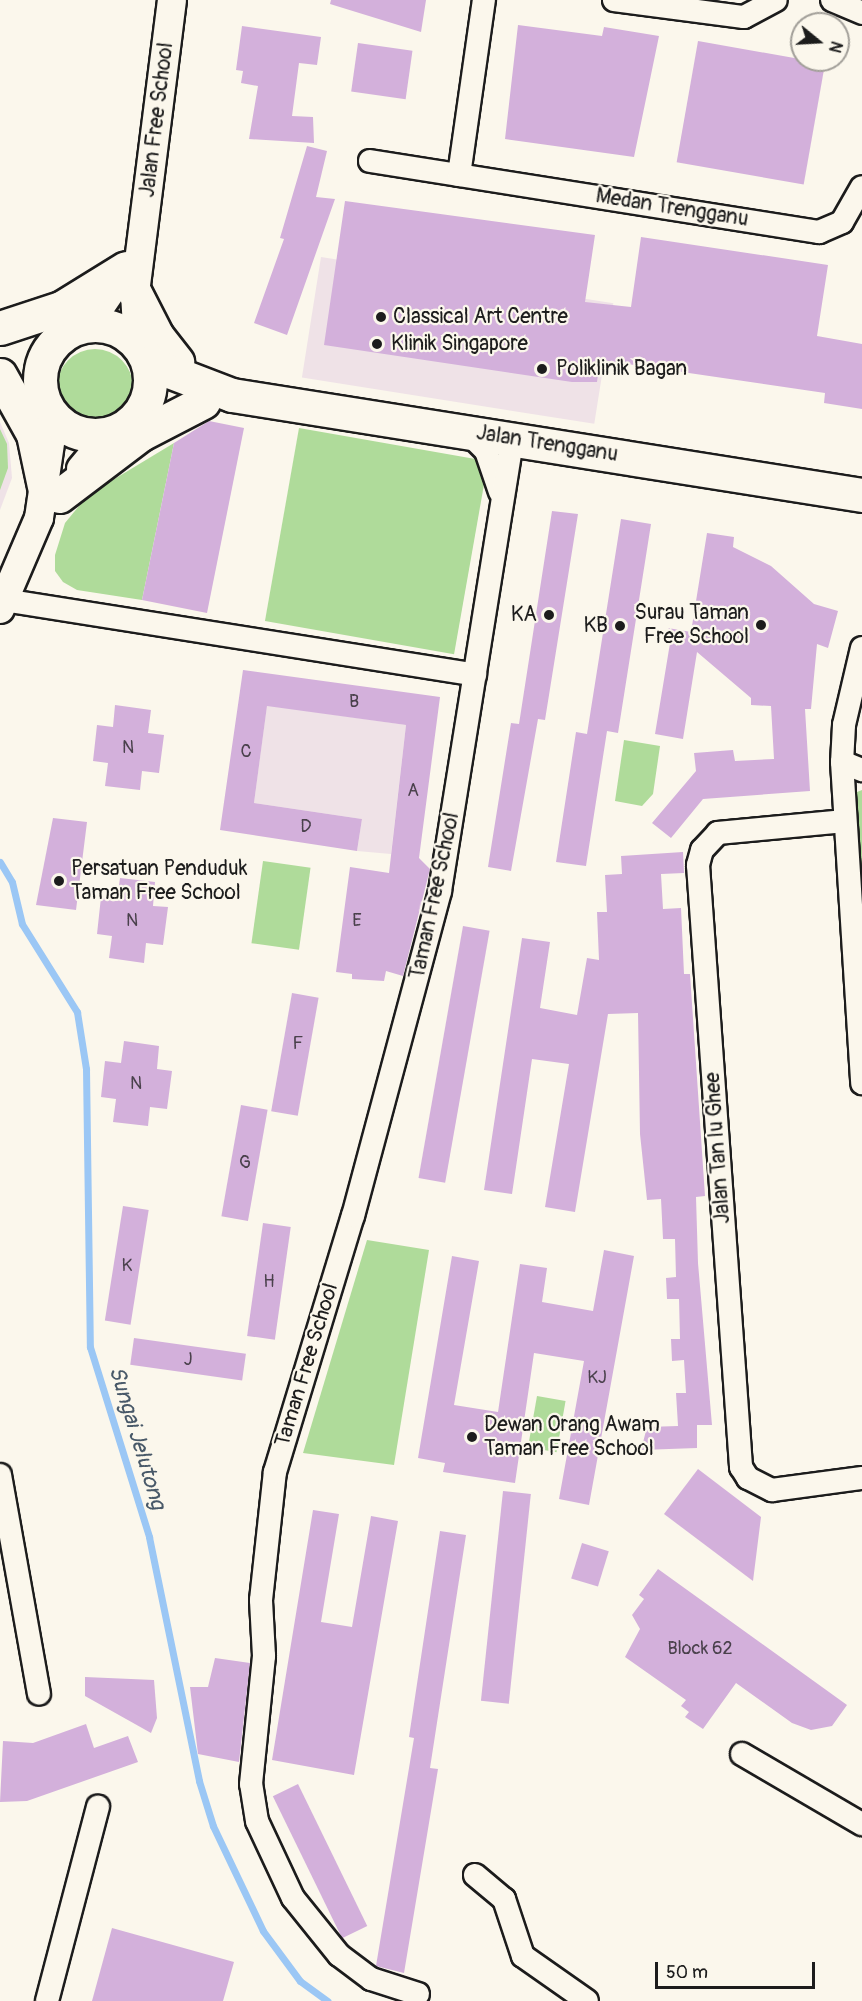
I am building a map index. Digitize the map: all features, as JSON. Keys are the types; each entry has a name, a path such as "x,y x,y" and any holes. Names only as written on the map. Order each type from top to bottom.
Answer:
{"main road":[{"path":"0,328 61,308 134,267 157,336 208,392 141,434 47,500 33,435 0,375"},
{"path":"0,334 75,331 106,326 143,354 151,380 141,413 110,434 79,434 48,408 0,360"},
{"path":"48,408 42,365 75,331"},
{"name":"Jalan Trengganu","path":"143,354 208,392 862,495"},
{"name":"Jalan Trengganu","path":"141,413 208,392"}],"street":[{"name":"Jalan Free School","path":"143,354 134,267 172,0"},
{"path":"459,175 484,0"},
{"path":"614,0 744,17 776,0"},
{"path":"832,0 862,13"},
{"name":"Medan Trengganu","path":"370,161 819,232 842,222 862,187"},
{"name":"Jalan Free School","path":"75,331 134,267"},
{"path":"47,500 48,408"},
{"path":"466,431 492,463 502,502"},
{"path":"110,434 47,500 2,605 226,636 475,675"},
{"name":"Taman Free School","path":"418,1994 355,1970 300,1908 256,1821 251,1784 264,1656 261,1600 275,1472 413,1000 442,883 512,439"},
{"path":"862,648 844,725 852,766 845,821 862,1083"},
{"name":"Jalan Tan Iu Ghee","path":"845,821 718,833 702,850 698,865 741,1467 759,1486 779,1491 862,1478"},
{"path":"0,1475 39,1694"},
{"path":"742,1754 862,1824"},
{"path":"47,2001 98,1807"},
{"path":"475,1875 504,1899 523,1956 587,2001"}],"shaded area":[{"path":"321,257 613,303 594,424 302,377"},
{"path":"0,422 9,443 12,478 0,510"},
{"path":"267,705 406,725 391,854 357,851 362,819 254,803"}],"green space":[{"path":"95,349 109,352 122,360 130,373 133,387 130,401 122,414 109,422 95,425 81,422 68,414 60,401 57,387 60,373 68,360 81,352"},
{"path":"299,428 488,461 454,654 265,621"},
{"path":"0,429 7,444 8,468 0,490"},
{"path":"174,443 142,600 77,590 63,582 55,571 55,555 65,523 88,495"},
{"path":"624,740 660,746 653,794 642,806 615,801"},
{"path":"862,790 862,932 852,794"},
{"path":"263,861 311,868 299,950 251,943"},
{"path":"367,1240 429,1250 394,1465 303,1453"},
{"path":"537,1396 566,1401 557,1452 528,1447"}],"building":[{"path":"331,0 426,0 421,32 330,4"},
{"path":"518,25 602,36 604,27 659,36 634,157 505,139"},
{"path":"242,26 321,37 317,65 299,63 292,116 313,117 314,143 249,139 258,86 241,83 243,71 236,70"},
{"path":"698,41 790,57 790,72 824,72 804,185 677,162"},
{"path":"358,43 412,51 406,99 351,92"},
{"path":"307,146 327,151 316,197 335,199 287,335 254,323 284,239 280,238"},
{"path":"345,201 595,235 585,302 631,307 641,237 828,265 817,336 862,344 862,409 824,403 825,393 600,360 597,382 572,382 324,345"},
{"path":"209,421 244,428 207,613 142,600 174,443"},
{"name":"KA","path":"552,511 578,514 545,720 538,719 511,871 488,867 511,723 519,724"},
{"name":"KB","path":"621,519 651,524 618,733 607,731 586,866 556,862 576,732 587,734"},
{"path":"707,533 734,537 733,547 771,566 814,604 838,611 828,648 817,644 811,709 805,709 810,791 703,799 671,838 652,823 696,771 694,753 733,750 735,761 774,759 771,706 751,705 751,698 697,652 683,739 655,734 672,631 668,628 691,632"},
{"path":"243,670 440,697 419,858 430,869 403,976 386,971 384,981 352,979 352,974 336,972 350,867 389,873 406,725 267,706 254,803 362,819 357,851 220,830"},
{"name":"N","path":"115,705 151,710 148,733 164,735 159,773 142,771 140,790 105,786 108,763 93,761 97,725 113,727"},
{"name":"Persatuan Penduduk Taman Free School","path":"53,818 87,822 76,910 36,905"},
{"path":"683,852 684,873 661,874 663,909 681,908 684,974 690,974 705,1196 696,1197 698,1263 712,1425 697,1425 697,1448 641,1450 647,1427 678,1426 676,1393 686,1393 684,1360 672,1361 671,1339 680,1339 679,1299 667,1299 666,1278 676,1277 675,1239 663,1239 661,1199 647,1200 640,1134 638,1013 608,1014 575,1212 545,1207 569,1064 532,1059 512,1194 484,1190 522,938 550,942 540,1008 577,1015 587,958 599,960 597,912 607,912 605,875 622,874 621,856"},
{"path":"120,878 155,882 153,906 168,907 163,945 146,943 144,963 109,958 112,936 97,934 101,897 117,899"},
{"path":"463,926 490,931 445,1183 419,1178"},
{"name":"F","path":"292,993 319,998 298,1116 271,1111"},
{"path":"124,1041 159,1046 157,1069 172,1071 167,1109 150,1107 148,1126 113,1122 116,1099 101,1097 105,1061 121,1063"},
{"name":"G","path":"241,1105 268,1110 248,1221 221,1216"},
{"name":"K","path":"123,1206 149,1210 131,1325 105,1321"},
{"name":"H","path":"263,1223 291,1227 275,1340 247,1336"},
{"path":"604,1250 634,1256 589,1505 559,1499 584,1361 534,1353 515,1483 443,1472 445,1463 418,1458 452,1256 479,1261 454,1405 498,1412 520,1264 547,1268 542,1302 593,1311"},
{"name":"J","path":"134,1338 246,1354 242,1380 130,1365"},
{"path":"698,1469 761,1517 753,1581 664,1514"},
{"path":"503,1491 531,1494 509,1704 481,1701"},
{"path":"313,1510 339,1514 321,1622 352,1627 371,1516 398,1521 354,1775 272,1760"},
{"path":"440,1531 466,1535 430,1768 438,1769 404,1973 376,1966 414,1738 409,1737"},
{"path":"582,1543 609,1551 598,1587 571,1578"},
{"path":"658,1569 847,1705 832,1726 811,1730 792,1723 736,1683 703,1729 685,1717 689,1712 681,1706 686,1700 625,1657 640,1629 632,1615 644,1599 639,1595"},
{"path":"215,1658 250,1663 239,1762 198,1754 190,1687 208,1687"},
{"path":"85,1677 154,1680 157,1718 151,1733 85,1696"},
{"path":"86,1724 94,1748 128,1736 138,1762 27,1801 0,1802 3,1741 33,1743"},
{"path":"298,1784 367,1926 342,1938 273,1796"},
{"path":"112,1928 234,1962 223,2001 92,2001"}],"waterway":[{"name":"Sungai Jelutong","path":"0,862 12,882 22,924 77,1012 86,1069 90,1347 149,1537 199,1781 213,1826 263,1931 300,1981 328,2001"}],"place":[{"name":"Classical Art Centre","path":"381,317"},
{"name":"Klinik Singapore","path":"377,344"},
{"name":"Poliklinik Bagan","path":"542,369"},
{"name":"KA","path":"549,615"},
{"name":"Surau Taman Free School","path":"761,625"},
{"name":"KB","path":"620,626"},
{"name":"Persatuan Penduduk Taman Free School","path":"59,881"},
{"name":"Dewan Orang Awam Taman Free School","path":"472,1437"}]}
